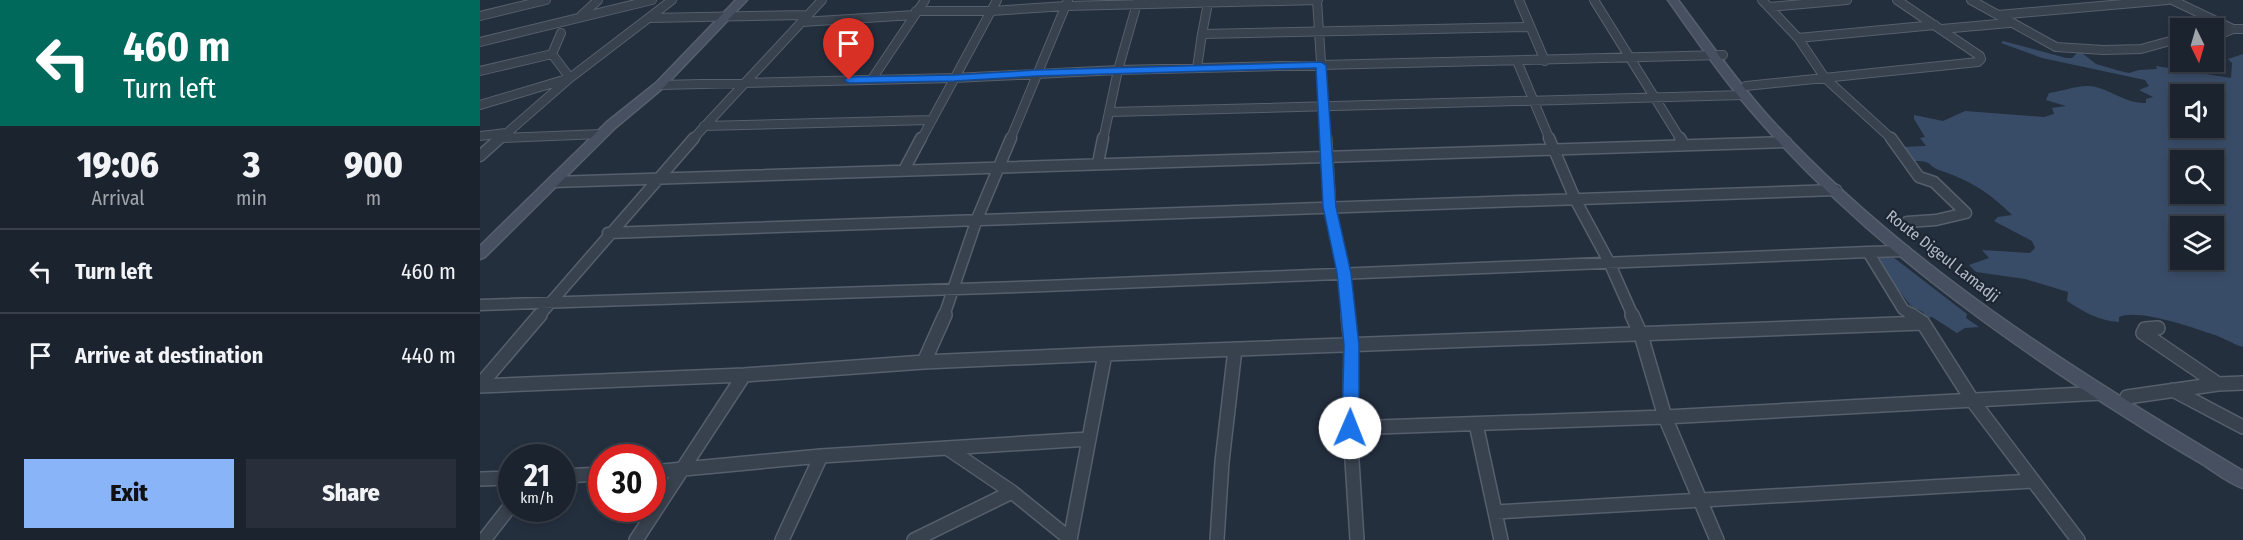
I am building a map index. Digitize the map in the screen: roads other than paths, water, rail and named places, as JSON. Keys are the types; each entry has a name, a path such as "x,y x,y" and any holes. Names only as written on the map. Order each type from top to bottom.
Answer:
{"main road":[{"path":"480,254 602,134 660,85 723,17 742,0"},
{"name":"Route Digeul Lamadji","path":"1673,0 1786,142 1905,251 1985,312 2104,393 2243,480"},
{"path":"1681,0 1718,55"},
{"path":"1745,91 1842,186 1910,244 2026,330 2127,397 2243,469"}],"street":[{"path":"509,8 522,0"},
{"path":"480,15 546,0"},
{"path":"579,18 598,0"},
{"path":"480,42 652,0"},
{"path":"480,156 570,78 672,0"},
{"path":"480,385 553,302 608,233 822,0"},
{"path":"872,79 925,0"},
{"path":"904,170 997,0"},
{"path":"649,18 805,18 991,11 1067,3 1318,0 1330,207 1344,273 1351,345 1350,428 1357,540"},
{"path":"1519,0 1545,61"},
{"path":"1594,0 1684,145"},
{"path":"1762,0 1798,38 1825,78 1893,140 1919,177 1934,182 1966,213 1936,220 1907,222"},
{"path":"1769,7 1847,0"},
{"path":"1110,112 1653,98 1745,91 1825,78 1978,62 1981,59 1980,56 1897,0"},
{"path":"1971,0 2009,23 2050,44 2062,47 2104,50 2141,48 2170,41"},
{"path":"1997,16 2170,0 2233,29"},
{"path":"1098,163 1118,70 1138,2"},
{"path":"924,362 947,310 952,287 976,219 1067,3"},
{"path":"1197,68 1208,3"},
{"path":"1798,38 2009,23"},
{"path":"1202,34 1530,27"},
{"path":"2224,33 2243,28"},
{"path":"552,54 561,33"},
{"path":"552,54 570,78"},
{"path":"480,71 552,54"},
{"path":"660,85 954,78 1118,70 1718,55"},
{"path":"1517,61 1575,199 1609,262 1641,335 1665,417 1717,540"},
{"path":"480,105 570,78"},
{"path":"704,126 930,120"},
{"path":"480,136 602,134"},
{"path":"553,182 1327,155 1786,142"},
{"path":"608,233 1836,190"},
{"path":"480,305 1905,251"},
{"path":"1868,252 1903,309 1923,323 1972,400 2078,540"},
{"path":"480,385 744,375 924,362 1105,354 1923,323"},
{"path":"2158,328 2145,329 2143,333 2218,384"},
{"path":"1217,540 1221,462 1235,349"},
{"path":"947,448 1012,492 1070,539 1105,354"},
{"path":"636,540 744,375"},
{"path":"2127,397 2218,384 2243,383"},
{"path":"2173,390 2243,427"},
{"path":"1350,428 1665,417 2104,393"},
{"path":"1476,424 1501,540"},
{"path":"666,471 821,456 1089,439"},
{"path":"782,540 821,456"},
{"path":"480,479 498,478"},
{"path":"1495,512 2033,481"},
{"path":"914,540 1012,492"},
{"path":"484,540 498,522"}],"water":[{"path":"2003,41 2066,58 2082,53 2096,64 2129,73 2157,69 2156,66 2170,68 2170,72 2194,72 2231,78 2232,63 2228,59 2243,54 2243,347 2216,335 2151,317 2127,315 2119,317 2119,322 2098,318 2067,301 2068,292 2025,279 1976,272 1969,265 1989,258 1982,250 2030,253 2035,248 2032,241 1994,221 1998,217 2012,215 1988,194 1927,162 1913,161 1902,147 1926,146 1920,138 1925,137 1914,115 1943,121 1965,111 2044,117 2054,114 2052,108 2066,106 2046,100 2049,93 2085,86 2103,89 2139,103 2146,103 2146,99 2153,97 2139,90 2149,86 2145,80 2042,58 2001,43"},
{"path":"1889,254 1967,314 1966,318 1979,327 1965,328 1957,333 1932,317 1926,318 1923,312 1911,306 1872,255"}]}
